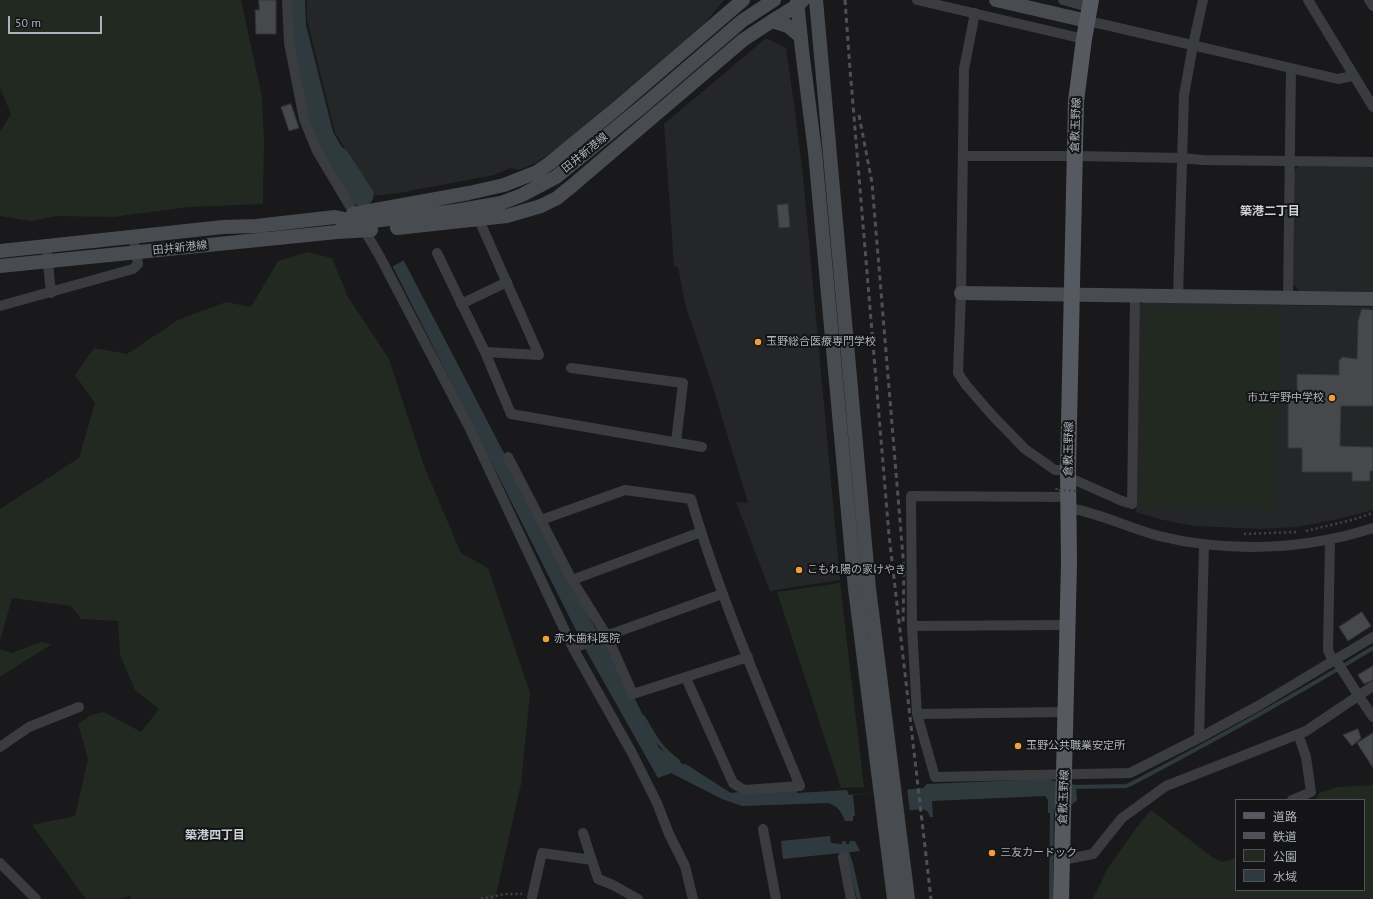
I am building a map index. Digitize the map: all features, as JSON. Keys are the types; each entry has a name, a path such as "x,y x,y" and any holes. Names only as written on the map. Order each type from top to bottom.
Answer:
{"main road":[{"path":"384,219 469,194 504,186 537,172 617,108 743,0"},
{"name":"田井新港線","path":"0,266 337,232 361,222 477,208 501,203 522,195 556,177 644,105 742,21 774,0"},
{"path":"816,0 887,791"},
{"path":"996,0 1089,9"},
{"path":"384,219 479,220 507,216 541,206 557,198 743,40 799,2"},
{"path":"799,2 801,37 816,152 855,589 890,813 908,899"},
{"name":"倉敷玉野線","path":"1061,899 1066,712 1068,488 1073,295 1074,156 1076,101 1089,9"},
{"path":"772,21 788,26 801,37"},
{"name":"田井新港線","path":"0,251 223,227 256,226 335,217 361,222"},
{"path":"962,293 1373,298"},
{"path":"890,813 894,899"}],"street":[{"path":"288,0 289,43 304,119 317,151 361,222 379,255 471,431 574,648 658,803 669,834 685,866 690,898"},
{"path":"917,0 1084,39"},
{"path":"1063,0 1193,45 1338,79 1353,76"},
{"path":"1178,296 1184,95 1203,0"},
{"path":"1308,0 1373,107"},
{"path":"1369,0 1373,6"},
{"path":"975,13 964,69 962,293 958,373 966,385 992,416 1025,449 1055,470 1083,510 1158,536 1204,545 1261,547 1330,540 1373,528"},
{"path":"1288,298 1291,68"},
{"path":"963,156 1074,156 1182,158 1202,160 1373,162"},
{"path":"479,220 539,355 485,352"},
{"path":"0,306 133,269 138,264 133,237"},
{"path":"46,246 50,293"},
{"path":"437,253 485,352 511,414 702,447"},
{"path":"461,304 507,282"},
{"path":"1135,296 1132,504 1068,488 911,496 912,626 917,714 935,777 1064,779 1130,773 1338,664 1373,637"},
{"path":"571,368 684,383 676,442"},
{"path":"508,457 572,580 607,636 633,694 748,657"},
{"path":"541,520 625,490 691,499 722,594 800,786 744,790 732,783 686,678"},
{"path":"572,580 701,532"},
{"path":"1330,540 1328,650 1373,717"},
{"path":"1199,738 1204,545"},
{"path":"574,648 722,594"},
{"path":"912,626 1067,625"},
{"path":"1062,860 1093,854 1122,818 1166,786 1306,731 1373,686"},
{"path":"0,747 29,727 79,706"},
{"path":"917,714 1066,712"},
{"path":"1294,799 1310,792 1306,757 1298,734"},
{"path":"763,829 776,899"},
{"path":"583,833 598,879 614,885 638,899"},
{"path":"535,897 542,853 592,860"},
{"path":"843,857 851,899"},
{"path":"0,863 36,899"}],"path":[{"path":"1240,534 1303,531 1352,520 1373,513"},
{"path":"481,899 505,894 535,897"}],"shaded area":[{"path":"307,0 724,0 704,24 563,144 536,163 519,170 511,168 494,175 399,193 372,196 351,157 335,133 307,20"},
{"name":"玉野総合医療専門学校","path":"766,38 786,48 795,112 803,176 840,580 770,591 736,502 748,503 711,381 685,304 678,267 674,266 664,124"},
{"path":"1299,166 1373,167 1373,292 1300,291 1293,284 1294,171"},
{"path":"1143,302 1373,307 1373,510 1297,527 1261,529 1195,526 1163,520 1136,512 1138,307"}],"green space":[{"path":"0,0 241,0 262,97 264,141 263,204 189,207 113,217 57,216 31,221 0,216 0,132 11,114 0,88"},
{"path":"307,252 332,258 348,297 389,359 424,466 461,553 488,568 530,693 521,784 495,899 132,899 130,896 118,899 86,899 32,825 75,816 88,759 78,724 91,715 104,712 141,732 159,709 135,690 120,655 118,621 81,619 71,606 12,598 0,641 0,509 79,458 95,403 75,375 94,348 127,354 178,320 226,302 251,307 278,261"},
{"path":"1144,307 1279,310 1276,509 1141,507"},
{"path":"840,583 864,787 841,788 777,592"},
{"path":"40,642 52,644 0,677 0,649 12,653"},
{"path":"1373,785 1373,899 1093,899 1108,868 1151,810 1212,857 1222,862 1235,858 1235,891 1365,891 1365,799 1316,799 1319,793 1338,787"}],"water":[{"path":"290,0 305,0 306,25 333,132 361,180 344,190 318,146 306,115 291,43"},
{"path":"362,187 363,189 366,188 595,628 608,644 659,748 726,793 797,789 797,793 847,790 849,795 923,788 927,784 1045,779 1076,785 1077,800 1073,804 1056,804 1053,813 1048,813 1048,800 1045,796 932,801 933,817 930,817 928,812 923,809 853,816 853,821 845,821 839,809 828,803 742,806 722,799 671,773 658,778 588,654 393,267 351,198 350,193"},
{"path":"830,836 831,843 849,844 850,841 855,841 860,851 783,859 781,841"}],"pier":[{"path":"372,196 406,259 390,268 350,198"},
{"path":"907,789 910,812 855,817 853,795"}],"building":[{"path":"259,0 276,0 276,34 256,34 255,10 259,10"},
{"path":"291,104 299,128 289,131 281,107"},
{"path":"788,204 790,227 779,228 777,205"},
{"path":"1362,309 1373,310 1373,406 1341,406 1340,446 1373,447 1373,471 1370,471 1370,481 1352,481 1352,472 1302,472 1302,448 1288,448 1288,397 1297,397 1297,374 1339,375 1339,361 1342,357 1357,359 1358,321"},
{"path":"1362,612 1371,626 1348,641 1339,627"},
{"path":"1373,666 1373,680 1364,684 1358,675"},
{"path":"1358,729 1361,738 1352,746 1343,735"},
{"path":"1373,733 1373,768 1357,743"}],"waterway":[{"path":"338,158 362,195"},
{"path":"1072,787 1126,786 1131,784 1253,718 1373,648"},
{"path":"643,717 654,736 678,761"},
{"path":"685,766 730,795"},
{"path":"1051,899 1052,808"},
{"path":"844,843 851,864 859,899"}],"railway":[{"path":"845,0 889,535 931,899"},
{"path":"859,115 872,183 904,569 903,625"}],"place":[{"name":"玉野総合医療専門学校","path":"758,342"},
{"name":"市立宇野中学校","path":"1332,398"},
{"name":"こもれ陽の家けやき","path":"799,570"},
{"name":"赤木歯科医院","path":"546,639"},
{"name":"玉野公共職業安定所","path":"1018,746"},
{"name":"三友カードック","path":"992,853"}],"district":[{"name":"築港二丁目","path":"1270,212"},
{"name":"築港四丁目","path":"215,836"}]}
